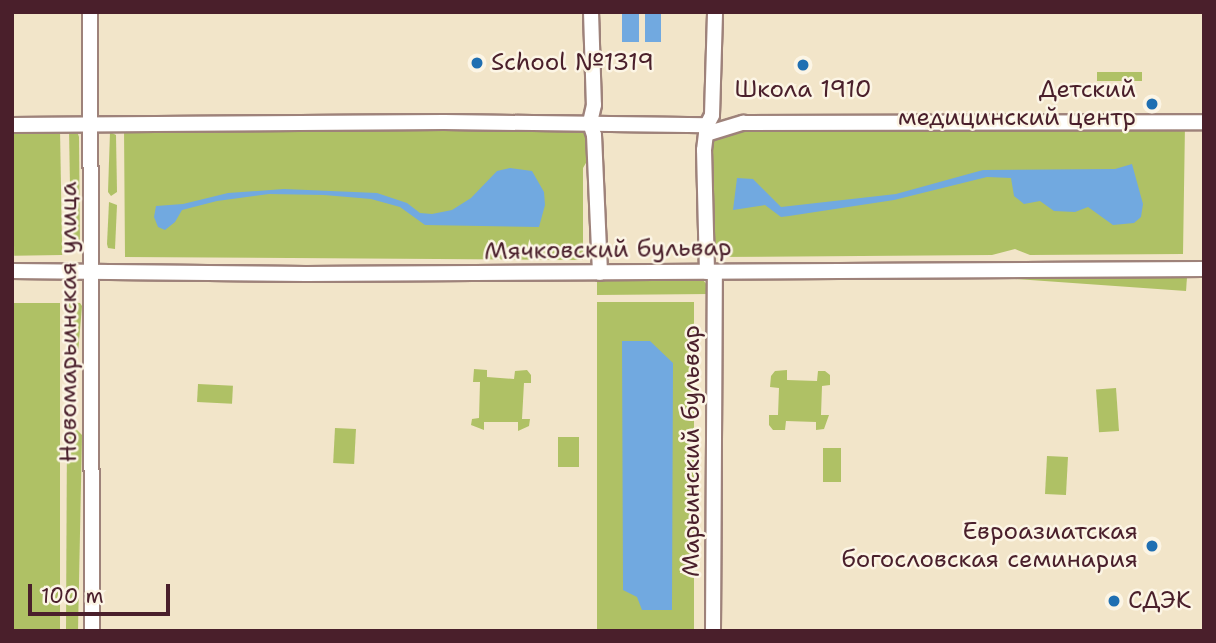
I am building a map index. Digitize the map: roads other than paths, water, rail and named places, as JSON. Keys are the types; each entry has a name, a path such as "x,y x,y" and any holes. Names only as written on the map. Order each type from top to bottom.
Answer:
{"street":[{"name":"Новомарьинская улица","path":"90,12 92,631"},
{"path":"591,12 594,105 590,123 594,135 596,242 600,253 600,273"},
{"name":"Марьинский бульвар","path":"713,631 711,272 706,130 712,115 715,12"},
{"path":"12,125 590,123 706,130 743,122 1204,122"},
{"name":"Мячковский бульвар","path":"12,271 306,274 1204,269"}],"water":[{"path":"622,12 639,12 639,42 622,42"},
{"path":"645,12 661,12 661,42 645,42"},
{"path":"1132,164 1143,204 1141,217 1134,223 1113,225 1088,207 1075,212 1054,211 1040,201 1024,204 1014,196 1011,178 987,177 894,200 789,216 781,217 765,205 733,210 737,178 753,179 781,207 896,194 983,170 1115,169"},
{"path":"510,168 532,171 544,192 545,205 539,227 425,225 400,207 371,199 324,195 269,194 217,201 182,210 175,222 165,230 158,227 154,217 156,206 183,204 228,193 284,189 377,193 407,203 420,213 432,214 452,210 471,198 497,171"},
{"path":"622,341 650,341 673,363 672,610 642,610 637,597 623,590"}],"place":[{"name":"School №1319","path":"477,63"},
{"name":"Школа 1910","path":"803,65"},
{"name":"Детский медицинский центр","path":"1152,104"},
{"name":"Евроазиатская богословская семинария","path":"1152,546"},
{"name":"СДЭК","path":"1114,601"}]}
